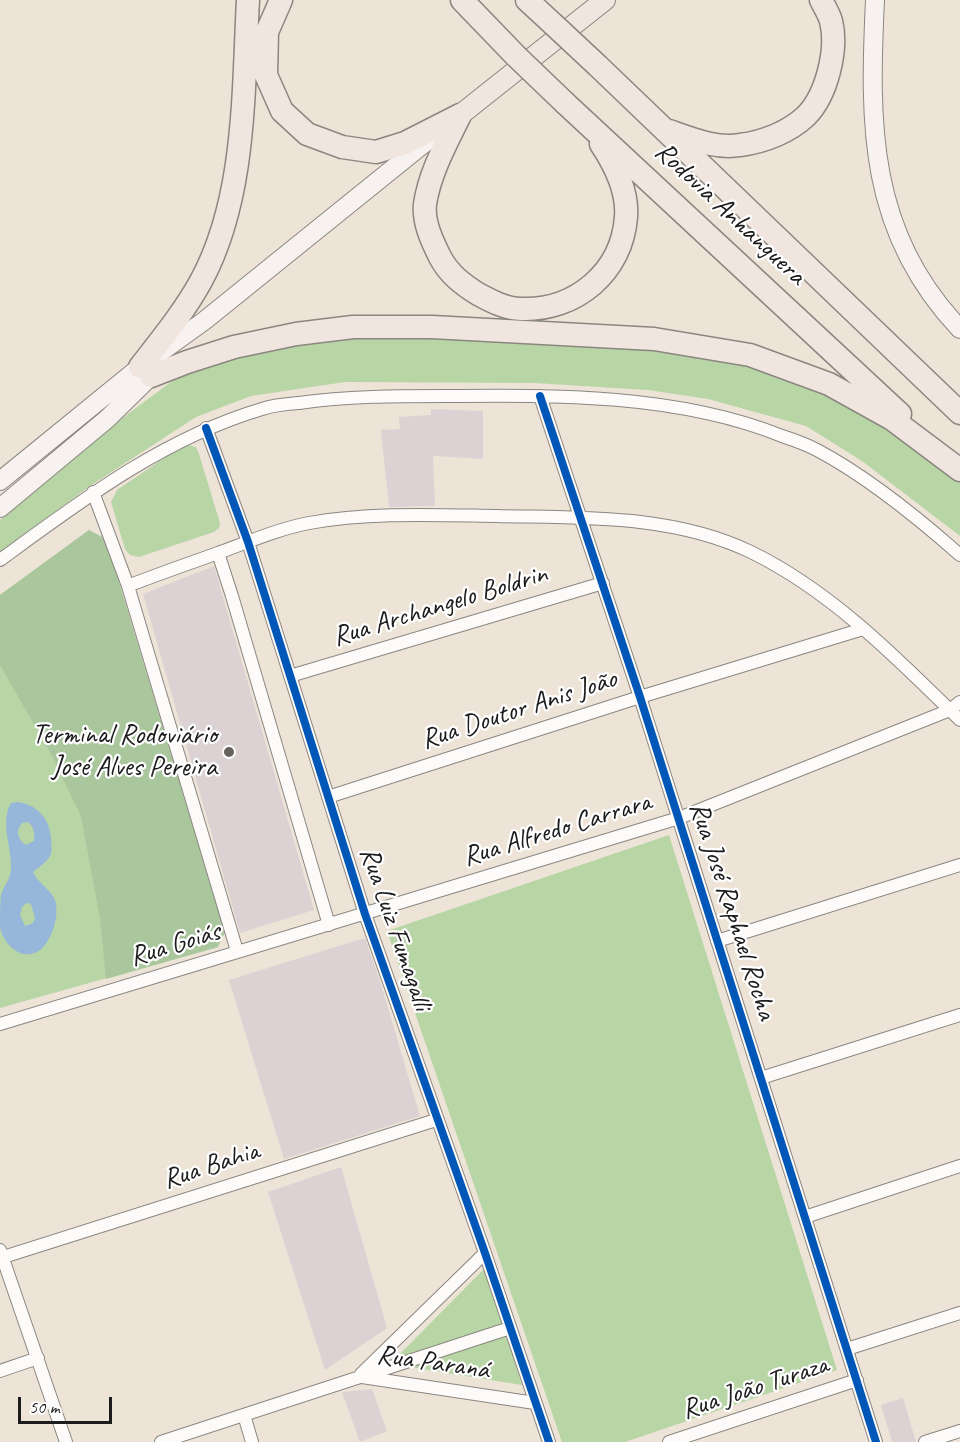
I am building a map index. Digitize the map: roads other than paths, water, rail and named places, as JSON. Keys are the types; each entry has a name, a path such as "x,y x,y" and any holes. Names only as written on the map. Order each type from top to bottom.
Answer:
{"highway":[{"path":"146,371 201,281 224,225 237,166 248,0"},
{"path":"281,0 267,32 266,75 282,111 307,134 342,147 376,152 405,143 460,115"},
{"name":"Rodovia Anhanguera","path":"462,0 565,103 960,470"},
{"name":"Rodovia Anhanguera","path":"527,0 960,413"},
{"path":"662,128 703,143 739,146 777,136 807,115 825,86 833,54 831,21 821,0"},
{"path":"460,115 434,168 425,207 430,238 443,264 460,283 494,302 519,309 550,308 578,297 602,277 620,246 627,216 622,186 610,157 587,123"},
{"path":"146,371 187,362 234,347 296,334 353,327 432,327 654,339 750,355 829,384 892,419 960,470"}],"main road":[{"path":"0,481 146,371 204,321 605,0"},
{"path":"875,0 872,69 875,147 882,190 894,226 913,265 937,305 960,329"},
{"path":"0,507 107,419 146,371"}],"street":[{"path":"0,560 93,492 206,428 265,408 322,399 384,396 540,396 650,404 712,414 764,429 815,449 870,482 960,555"},
{"name":"Rua José Raphael Rocha","path":"540,396 679,818 876,1442"},
{"name":"Rua Luiz Fumagalli","path":"206,428 248,542 365,914 549,1442"},
{"path":"93,492 128,586 237,951"},
{"path":"128,586 248,542 308,523 356,517 458,516 582,519 672,526 751,552 803,582 863,629 960,720"},
{"path":"218,553 329,925"},
{"name":"Rua Archangelo Boldrin","path":"290,676 603,583"},
{"name":"Rua Doutor Anis João","path":"328,797 640,697 863,629"},
{"name":"Rua Alfredo Carrara","path":"365,914 679,818 950,710 960,702"},
{"path":"717,941 960,866"},
{"name":"Rua Goiás","path":"0,1024 365,914"},
{"path":"761,1078 960,1015"},
{"name":"Rua Bahia","path":"1,1255 436,1120"},
{"path":"805,1217 960,1166"},
{"name":"Rua Paraná","path":"358,1377 485,1253"},
{"path":"1,1255 66,1442"},
{"path":"847,1349 960,1313"},
{"name":"Rua Paraná","path":"161,1442 510,1328"},
{"path":"0,1371 38,1358"},
{"name":"Rua Paraná","path":"358,1377 535,1403"},
{"name":"Rua João Turaza","path":"669,1442 857,1380"},
{"path":"244,1415 252,1442"},
{"path":"925,1442 960,1431"}],"water":[{"path":"18,802 31,806 41,813 48,824 51,837 50,856 33,872 55,900 56,920 44,946 40,950 27,954 14,950 9,945 0,927 1,895 11,870 6,818 11,803","holes":["28,822 33,828 34,841 26,845 19,838 18,832 22,823","26,903 31,904 35,918 33,923 25,926 20,915"]}],"place":[{"name":"Terminal Rodoviário José Alves Pereira","path":"229,752"}]}
